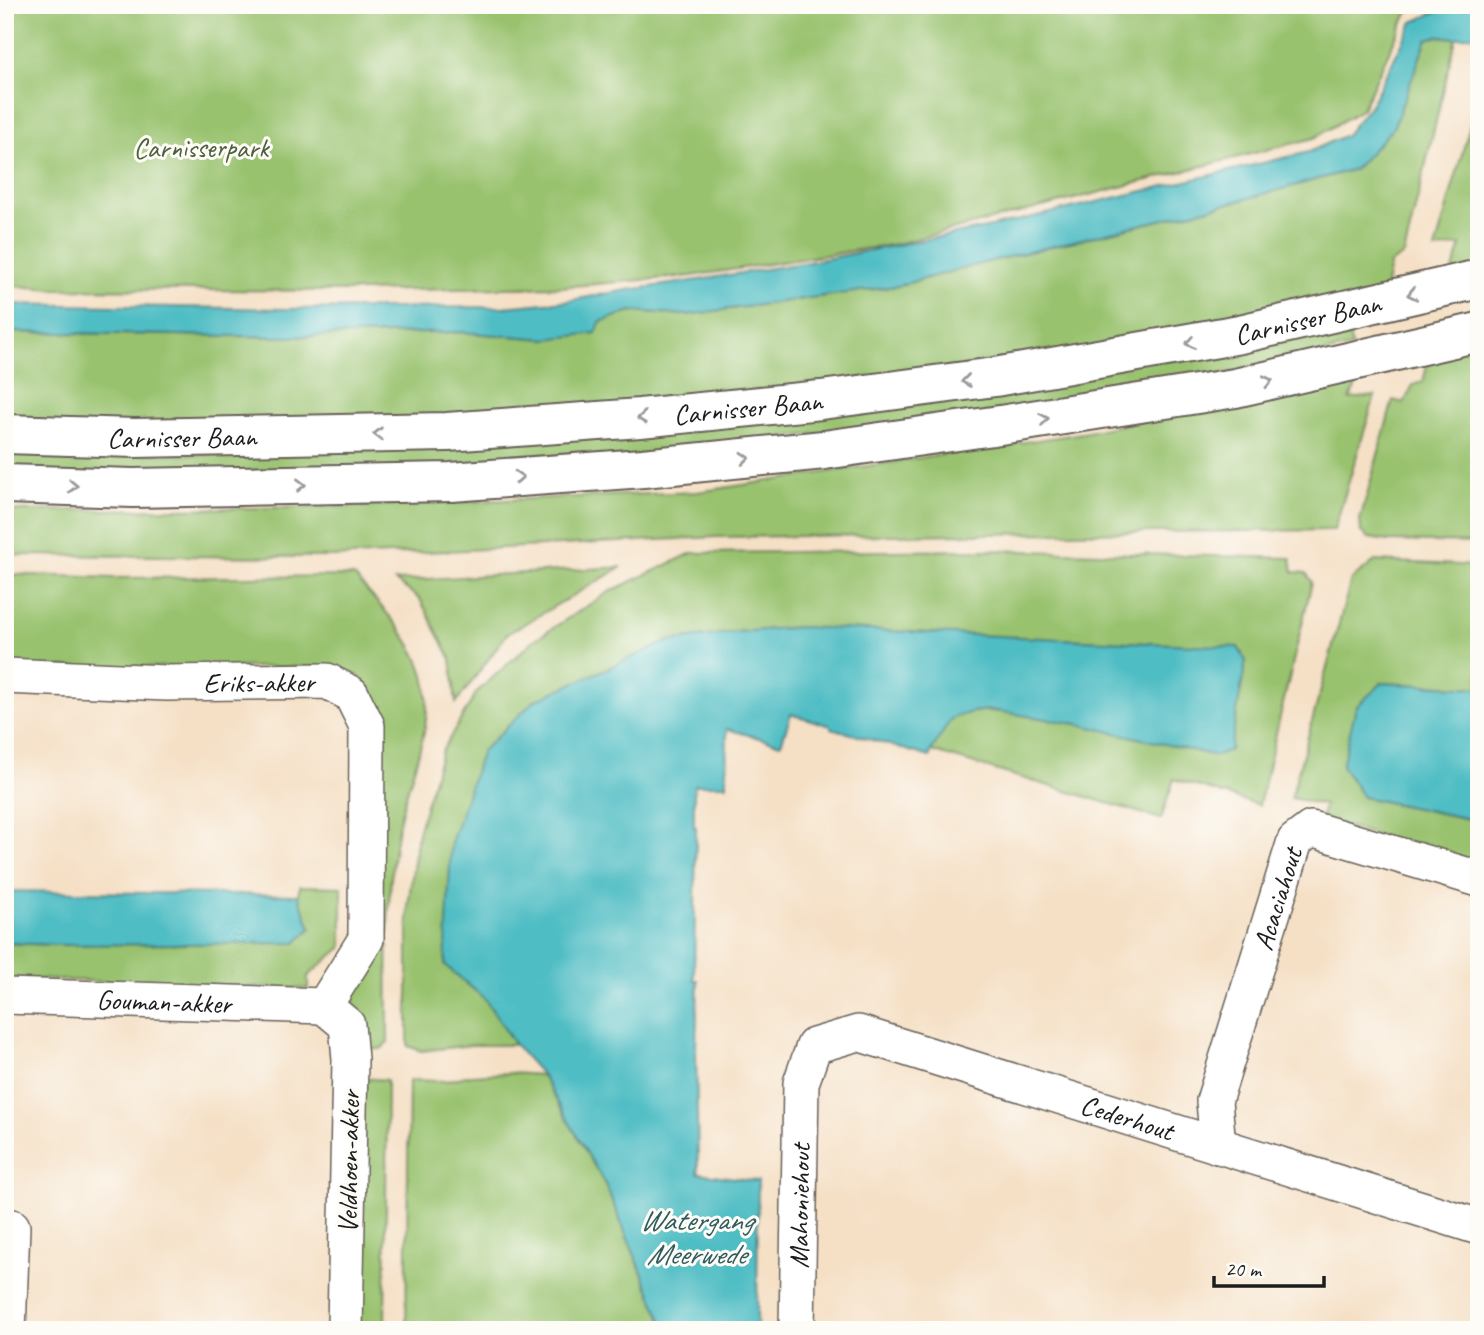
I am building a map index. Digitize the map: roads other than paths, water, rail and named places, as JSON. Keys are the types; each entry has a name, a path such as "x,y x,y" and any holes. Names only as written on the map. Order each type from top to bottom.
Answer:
{"main road":[{"name":"Carnisser Baan","path":"5,434 135,438 446,432 640,418 821,400 995,377 1240,334 1479,279"},
{"name":"Carnisser Baan","path":"5,484 133,488 451,482 643,468 824,450 1013,424 1235,388 1479,332"}],"street":[{"name":"Eriks-akker","path":"5,676 166,683 327,681 351,694 367,726 366,939 324,1006"},
{"name":"Acaciahout","path":"1218,1146 1214,1101 1294,841 1311,829 1479,879"},
{"name":"Gouman-akker","path":"5,996 324,1006"},
{"name":"Veldhoen-akker","path":"324,1006 347,1025 350,1059 345,1330"},
{"name":"Cederhout","path":"801,1083 814,1046 858,1033 1479,1227"},
{"name":"Mahoniehout","path":"797,1330 801,1083"},
{"path":"8,1330 12,1227"}],"water":[{"path":"1479,5 1479,34 1427,39 1393,128 1355,169 897,286 686,315 631,311 600,322 596,333 547,339 459,332 285,337 5,332 5,304 285,309 503,307 567,301 815,261 986,228 1309,152 1346,135 1371,104 1413,22 1438,11"},
{"name":"Watergang Meerwede","path":"801,627 1238,647 1246,661 1230,750 1216,756 1077,724 990,710 952,718 930,757 791,714 781,744 727,729 726,785 694,785 698,1173 758,1181 757,1330 666,1330 606,1186 542,1075 515,1045 485,999 445,965 451,843 482,751 535,700 669,641"},
{"path":"1382,683 1479,688 1479,821 1363,797 1342,766 1356,707"},
{"path":"5,891 298,895 311,928 296,943 5,943"}],"park label":[{"name":"Carnisserpark","path":"201,147"}]}
